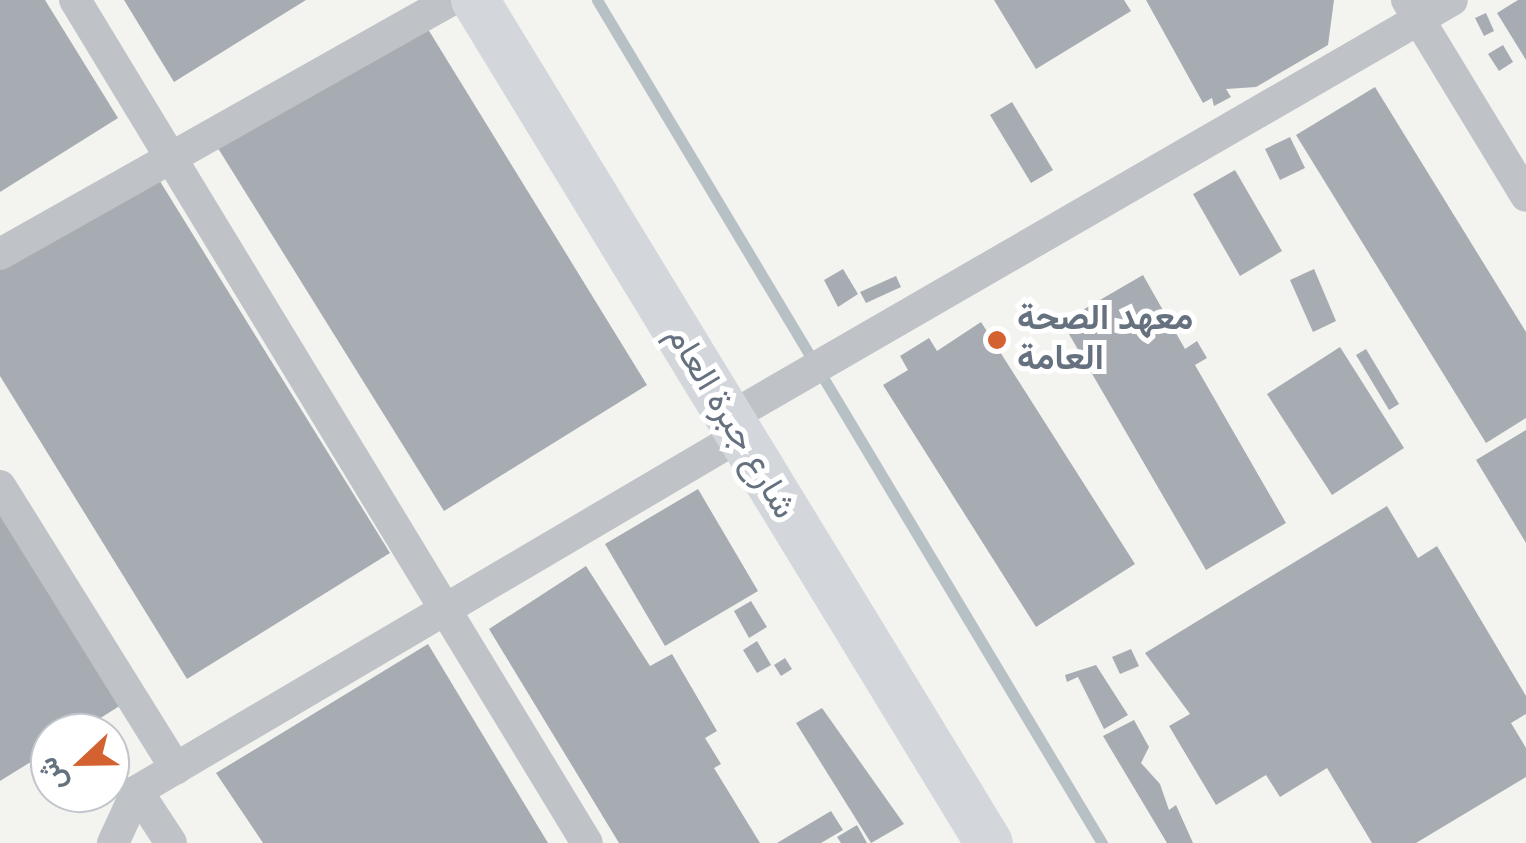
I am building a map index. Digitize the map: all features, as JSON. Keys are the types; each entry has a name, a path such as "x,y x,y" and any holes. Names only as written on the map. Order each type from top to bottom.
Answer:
{"main road":[{"name":"شارع جبرة العام","path":"474,0 989,843"}],"street":[{"path":"75,0 586,843"},
{"path":"0,254 451,0"},
{"path":"113,843 137,791 446,612 732,428 1413,10 1452,0"},
{"path":"1413,10 1526,196"},
{"path":"0,486 176,769"},
{"path":"137,791 171,843"}],"building":[{"path":"0,0 45,0 118,118 0,192"},
{"path":"124,0 306,0 174,82"},
{"path":"994,0 1124,0 1131,11 1036,69"},
{"path":"1146,0 1334,0 1328,45 1256,87 1226,89 1231,97 1214,106 1212,98 1203,103"},
{"path":"1518,0 1526,0 1526,60 1497,13"},
{"path":"1486,13 1494,31 1484,36 1475,18"},
{"path":"423,21 647,385 444,511 216,145"},
{"path":"1503,45 1513,62 1499,71 1488,54"},
{"path":"1375,87 1526,332 1526,418 1486,443 1296,135"},
{"path":"1012,102 1053,170 1031,183 990,115"},
{"path":"1290,137 1305,168 1280,180 1265,149"},
{"path":"153,170 390,553 187,679 0,376 0,264"},
{"path":"1235,170 1282,251 1240,276 1193,194"},
{"path":"843,269 858,294 838,307 824,280"},
{"path":"1314,269 1336,321 1313,332 1290,280"},
{"path":"1143,275 1185,349 1197,341 1207,358 1195,365 1286,523 1206,570 1062,322"},
{"path":"896,276 901,287 866,303 860,292"},
{"path":"981,322 1135,564 1036,627 883,385 908,370 900,356 929,338 937,351"},
{"path":"1340,347 1404,448 1332,495 1267,394"},
{"path":"1366,349 1399,404 1389,410 1356,355"},
{"path":"1526,430 1526,543 1476,460"},
{"path":"698,489 758,591 665,646 605,544"},
{"path":"1387,506 1418,558 1437,546 1526,696 1526,714 1511,723 1526,748 1526,777 1416,843 1372,843 1327,768 1280,797 1266,775 1216,805 1169,726 1190,714 1145,653"},
{"path":"0,510 121,705 108,713 30,713 30,762 0,781"},
{"path":"586,566 650,666 672,654 717,731 705,738 721,764 714,768 760,843 619,843 489,629"},
{"path":"751,601 767,627 749,638 734,611"},
{"path":"757,641 771,665 757,673 743,650"},
{"path":"428,644 548,843 263,843 216,773"},
{"path":"1131,649 1139,666 1120,674 1112,657"},
{"path":"785,658 792,669 781,676 774,665"},
{"path":"1096,665 1128,715 1104,729 1078,677 1067,682 1065,675"},
{"path":"822,708 904,824 871,843 796,723"},
{"path":"1134,720 1149,747 1141,763 1160,784 1169,810 1176,805 1193,843 1167,843 1103,736"},
{"path":"831,811 843,830 821,843 777,843"},
{"path":"857,825 867,843 841,843 837,837"}],"waterway":[{"path":"597,0 1102,843"}],"place":[{"name":"معهد الصحة العامة","path":"997,340"}]}
